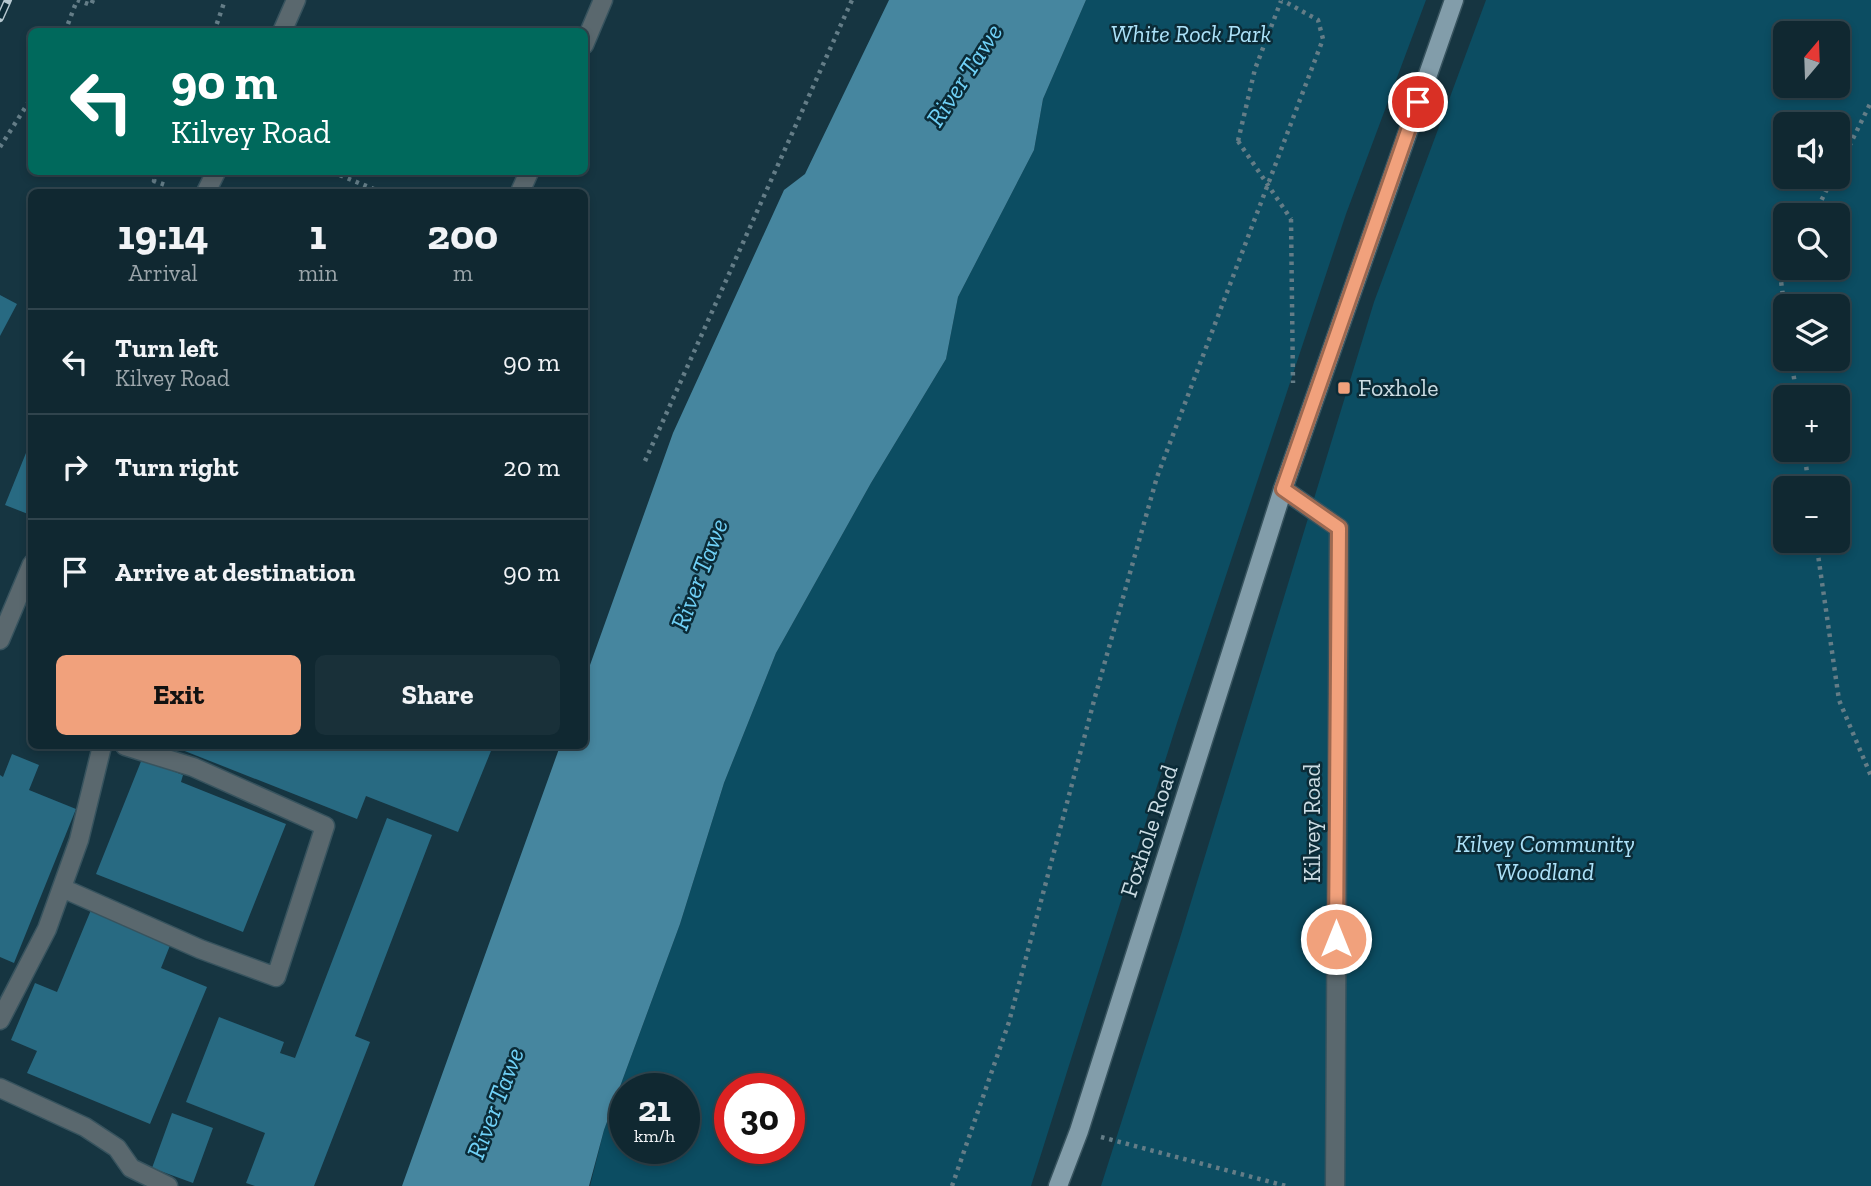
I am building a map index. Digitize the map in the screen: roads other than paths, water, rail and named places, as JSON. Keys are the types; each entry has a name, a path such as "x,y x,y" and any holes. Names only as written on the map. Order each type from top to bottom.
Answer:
{"main road":[{"name":"Foxhole Road","path":"1058,1186 1079,1131 1283,489 1454,0"}],"street":[{"path":"284,28 296,0"},
{"path":"588,36 603,0"},
{"name":"Kilvey Road","path":"1283,489 1339,528 1335,1186"},
{"path":"0,640 28,574"},
{"path":"0,1020 47,929 79,840 101,749"},
{"path":"62,888 200,949 276,976 325,826 193,767 135,749"},
{"path":"0,1088 85,1126 117,1148 131,1168 168,1186"}],"water":[{"name":"River Tawe","path":"889,0 1086,0 1043,99 1034,150 958,297 946,359 871,483 776,653 724,783 680,924 625,1073 609,1073 609,1116 589,1186 402,1186 559,749 588,749 588,671 673,433 784,190 805,174"}],"railway":[{"path":"0,18 8,0"}],"place":[{"name":"Foxhole","path":"1344,388"}],"park label":[{"name":"White Rock Park","path":"1191,34"},
{"name":"Kilvey Community Woodland","path":"1545,858"}]}
